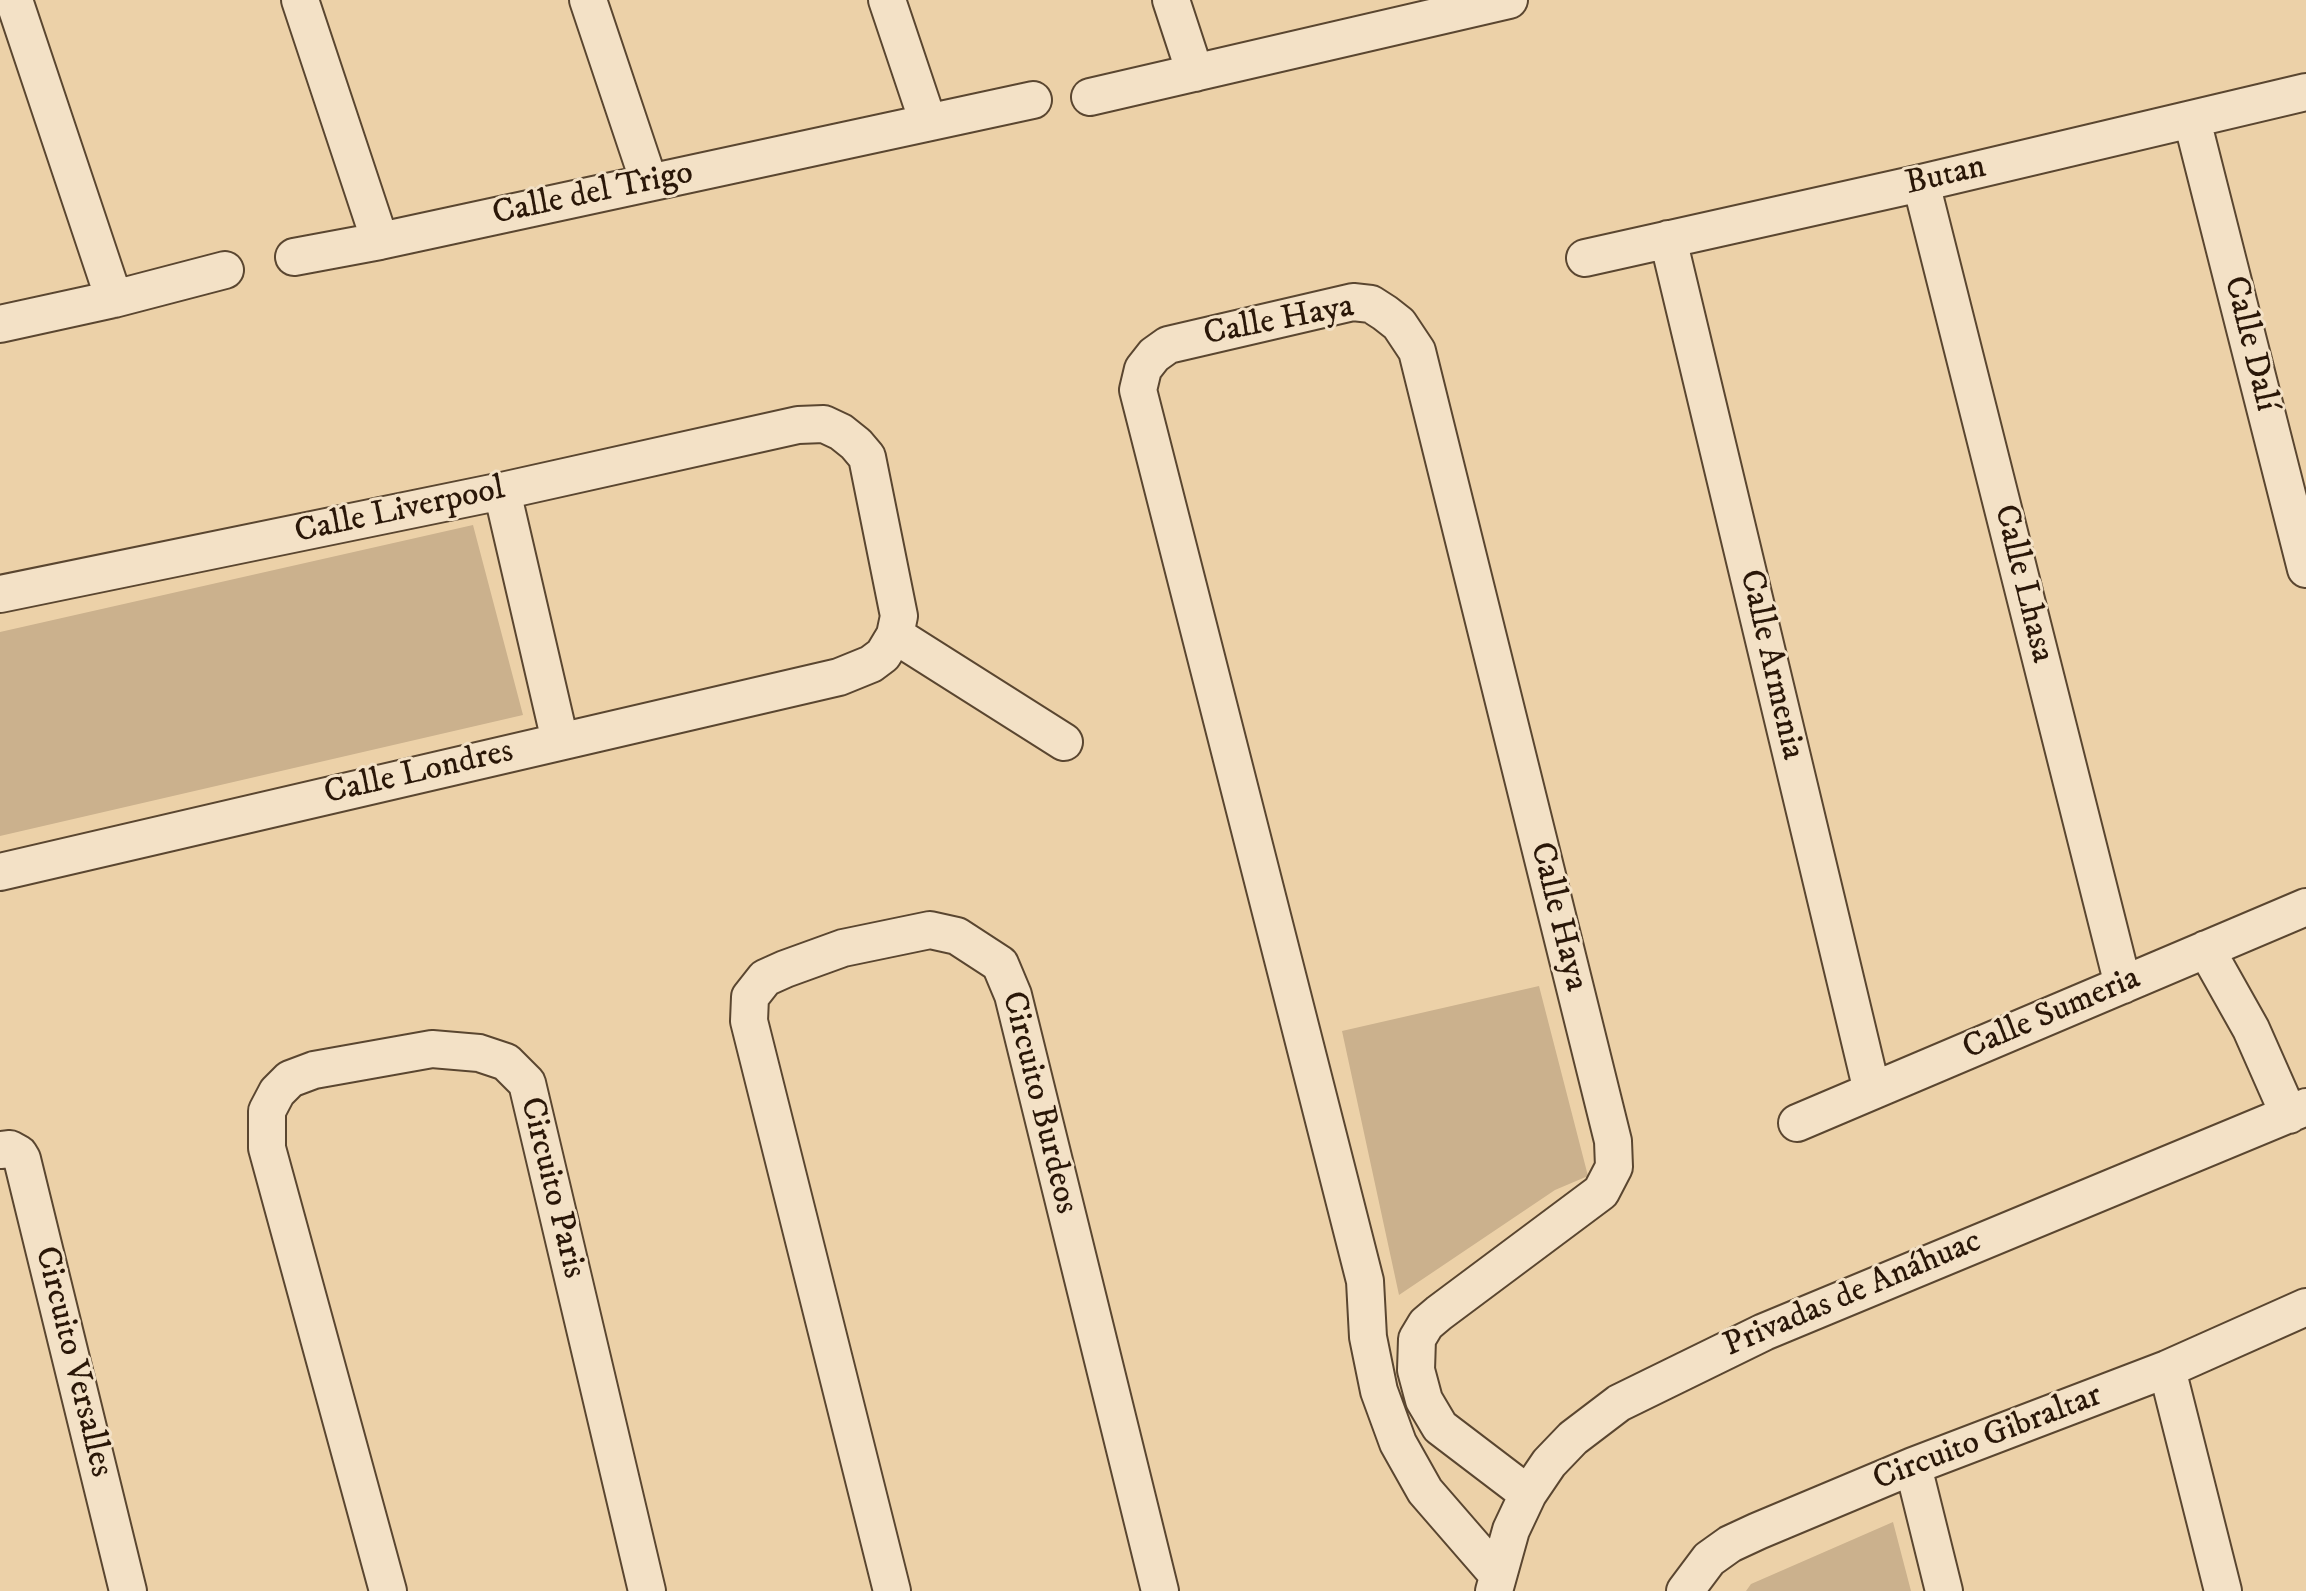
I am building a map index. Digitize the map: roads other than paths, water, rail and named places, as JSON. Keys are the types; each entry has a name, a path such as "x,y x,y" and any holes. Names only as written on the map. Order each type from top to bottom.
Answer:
{"street":[{"path":"14,0 114,299"},
{"path":"300,0 380,241"},
{"path":"588,0 649,182"},
{"path":"887,0 928,122"},
{"path":"1171,0 1195,73"},
{"path":"1090,97 1464,5 1509,0"},
{"name":"Butan","path":"1585,258 2306,92"},
{"name":"Calle del Trigo","path":"294,257 1033,100"},
{"name":"Calle Dalí","path":"2192,120 2306,569"},
{"name":"Calle Lhasa","path":"1921,183 2123,985"},
{"name":"Calle Armenia","path":"1668,239 1872,1091"},
{"path":"0,324 225,270"},
{"name":"Calle Haya","path":"1496,1583 1425,1491 1398,1443 1379,1391 1368,1337 1365,1281 1138,390 1143,369 1154,355 1168,345 1353,302 1371,304 1399,324 1417,351 1615,1157 1610,1180 1601,1192 1439,1313 1426,1324 1417,1339 1416,1370 1424,1400 1440,1427 1528,1494"},
{"name":"Calle Liverpool","path":"0,594 502,491 798,425 824,424 849,438 867,457 899,616 895,635"},
{"path":"502,491 560,741"},
{"path":"895,635 1064,742"},
{"name":"Calle Londres","path":"0,872 839,677 871,664 883,655 895,635"},
{"name":"Calle Sumeria","path":"1797,1123 2206,949 2305,912"},
{"name":"Circuito Burdeos","path":"892,1591 749,1021 750,997 765,978 798,964 843,948 930,930 957,936 1000,964 1013,995 1160,1591"},
{"path":"2206,949 2297,1111"},
{"name":"Circuito Paris","path":"388,1591 267,1148 267,1111 277,1092 290,1079 314,1070 432,1049 479,1053 506,1062 527,1083 647,1591"},
{"name":"Privadas de Anáhuac","path":"1496,1583 1511,1530 1528,1494 1549,1463 1573,1438 1619,1403 1677,1372 1778,1326 2297,1111"},
{"name":"Circuito Versalles","path":"0,1150 10,1149 22,1159 128,1591"},
{"name":"Circuito Gibraltar","path":"1685,1591 1709,1559 1730,1544 1913,1466 2167,1369 2306,1307"},
{"path":"2167,1369 2223,1591"},
{"path":"1913,1466 1944,1591"}]}
